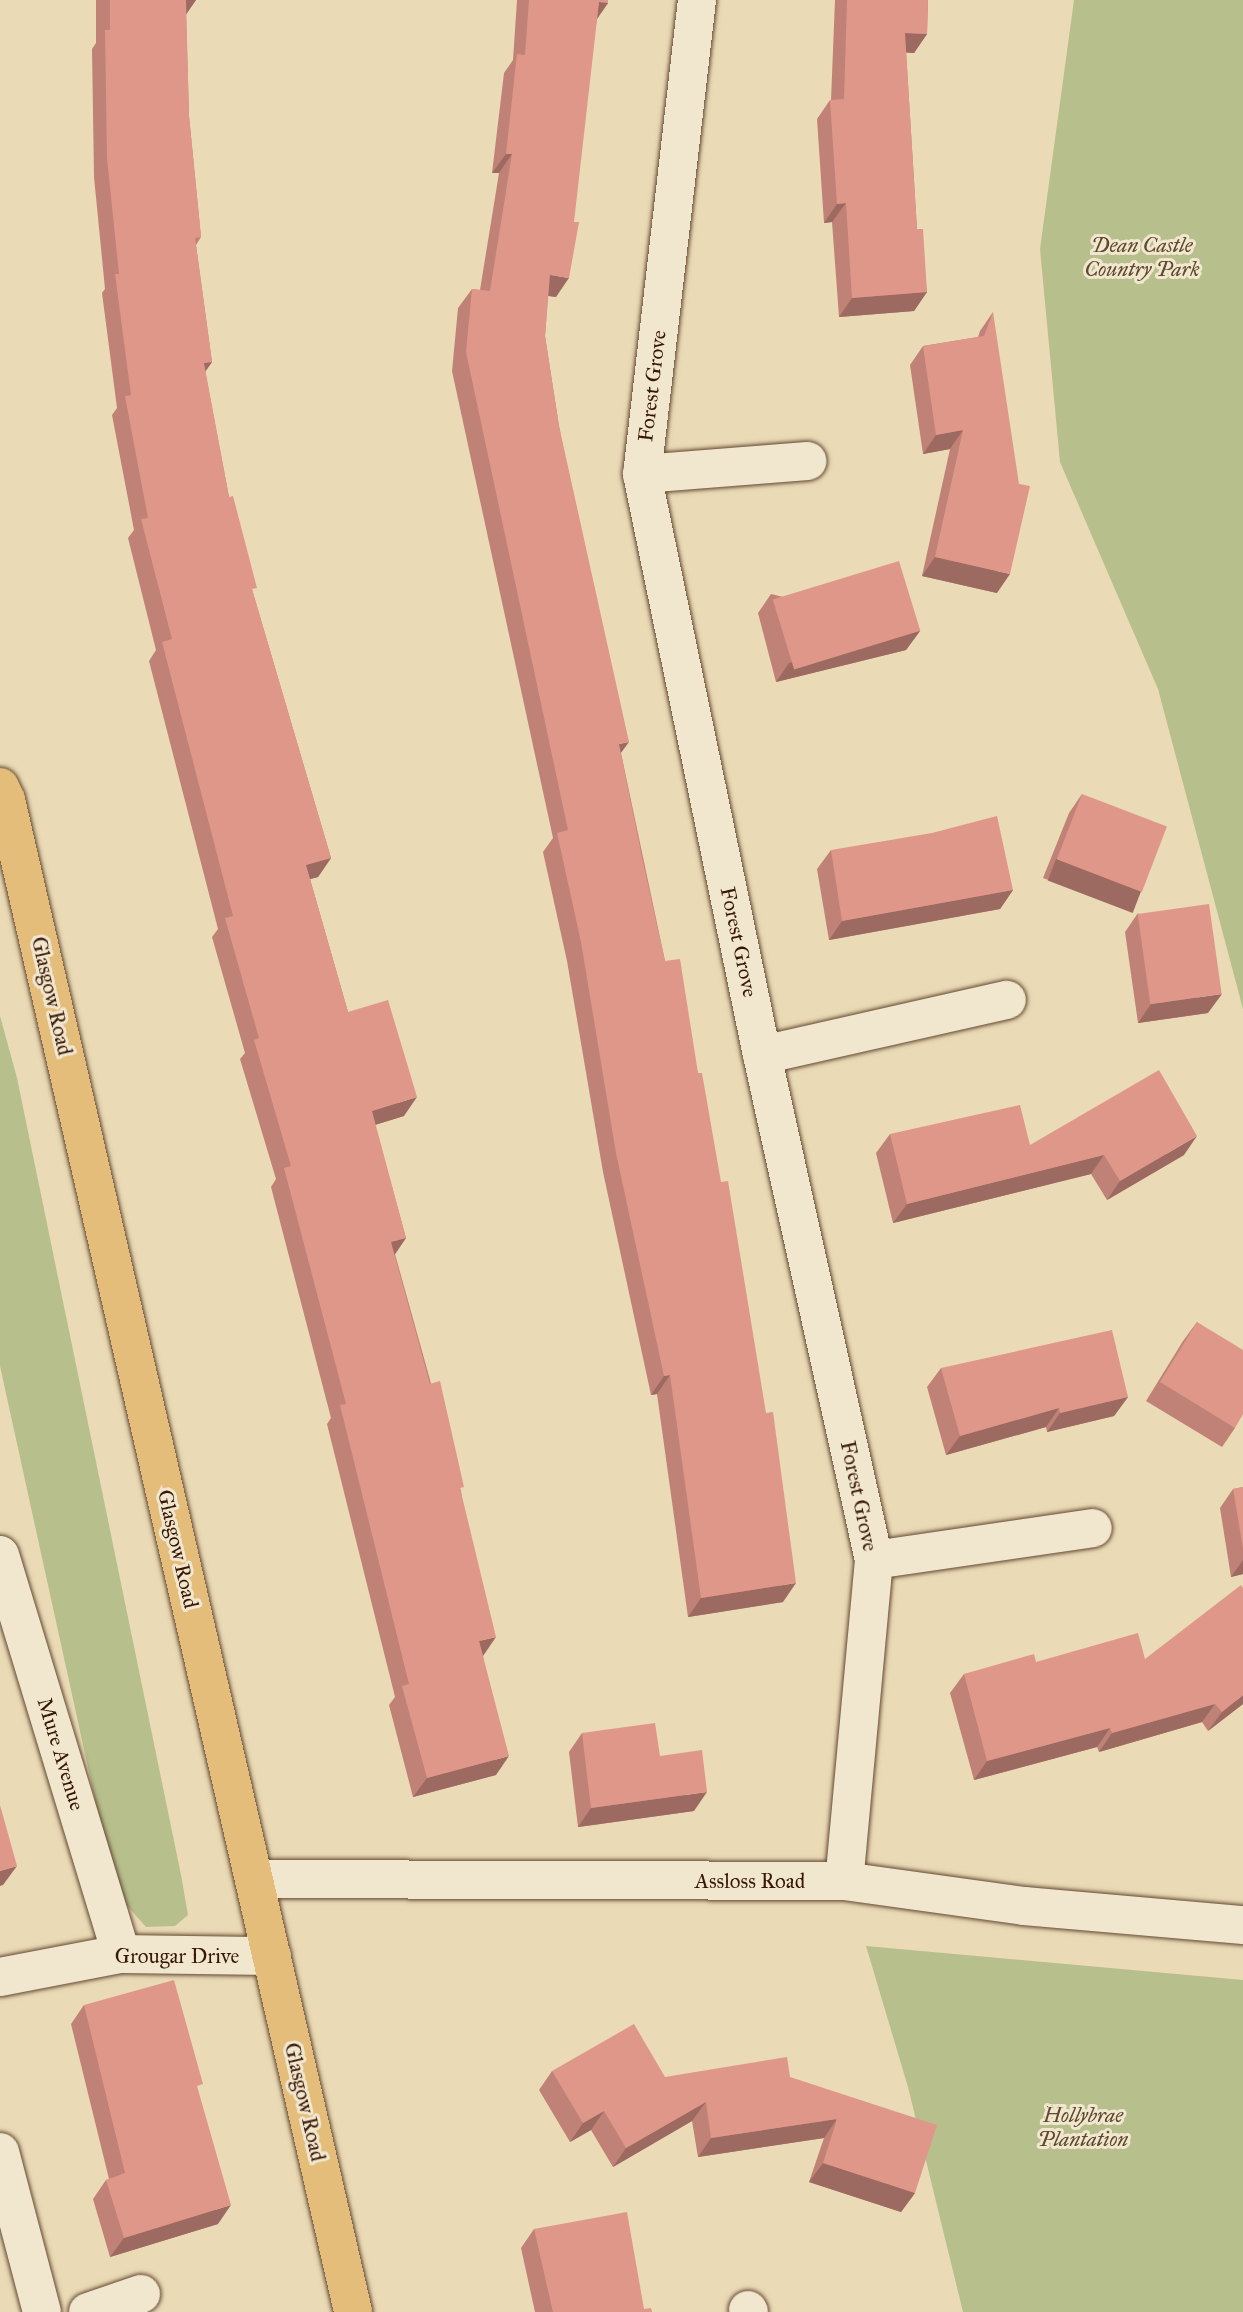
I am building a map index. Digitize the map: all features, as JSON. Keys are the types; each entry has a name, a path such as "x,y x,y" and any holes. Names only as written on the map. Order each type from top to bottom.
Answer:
{"main road":[{"name":"Glasgow Road","path":"0,788 353,2312"}],"street":[{"name":"Forest Grove","path":"697,0 642,474 762,1055 874,1560 844,1881"},
{"path":"642,474 807,461"},
{"path":"762,1055 1007,1000"},
{"path":"874,1560 1093,1528"},
{"name":"Mure Avenue","path":"0,1555 121,1954"},
{"name":"Assloss Road","path":"254,1879 844,1881 1024,1906 1243,1925"},
{"name":"Grougar Drive","path":"0,1977 121,1954 272,1956"},
{"path":"0,2152 43,2312"},
{"path":"88,2312 141,2294"}],"green space":[{"name":"Dean Castle Country Park","path":"1074,0 1243,0 1243,1009 1158,689 1060,462 1040,249"},
{"path":"0,1016 17,1078 181,1875 188,1915 175,1926 146,1927 123,1901 96,1804 0,1366"},
{"name":"Hollybrae Plantation","path":"866,1946 1243,1980 1243,2312 963,2312 908,2087"}],"building":[{"path":"110,0 186,0 189,116 201,237 195,238 212,362 204,363 229,497 233,496 257,588 252,589 331,858 306,865 348,1012 388,1000 417,1097 372,1111 406,1238 391,1242 430,1384 440,1381 464,1487 460,1488 496,1637 479,1641 509,1756 427,1778 402,1686 409,1684 340,1405 346,1404 284,1168 291,1166 254,1040 259,1038 225,918 233,916 162,642 172,639 141,519 148,518 125,396 131,395 115,274 119,274 107,158 105,30 110,30"},
{"path":"529,0 608,0 608,3 599,2 574,222 579,222 569,278 550,275 545,336 559,426 629,742 619,744 643,862 665,961 680,959 698,1073 702,1073 721,1182 728,1181 766,1413 773,1412 796,1583 701,1598 670,1375 664,1376 616,1153 581,942 557,833 568,830 466,352 472,289 490,291 512,154 506,154 517,54 525,55"},
{"path":"847,0 928,0 927,34 905,33 917,229 923,229 927,292 852,298 846,203 837,204 830,100 844,99"},
{"path":"993,312 1019,484 1030,486 1010,574 935,557 963,430 936,435 923,346 984,336"},
{"path":"899,561 920,631 794,669 773,600"},
{"path":"1082,794 1167,827 1142,892 1057,859"},
{"path":"997,816 1013,890 842,921 831,850 932,833"},
{"path":"1209,904 1222,994 1150,1004 1138,914"},
{"path":"1159,1070 1197,1136 1120,1181 1104,1155 907,1204 890,1134 1020,1105 1030,1145"},
{"path":"1197,1322 1243,1350 1243,1414 1235,1428 1160,1382"},
{"path":"1112,1330 1128,1397 1060,1413 1059,1408 960,1436 941,1368"},
{"path":"1243,1487 1243,1548 1233,1489"},
{"path":"1241,1585 1243,1695 1222,1712 1215,1704 1112,1733 1110,1728 987,1761 964,1674 1034,1654 1036,1662 1138,1633 1145,1659"},
{"path":"655,1723 660,1756 702,1750 707,1792 591,1808 582,1733"},
{"path":"0,1805 17,1866 0,1871"},
{"path":"174,1980 203,2084 197,2086 231,2205 124,2238 106,2180 125,2173 84,2005"},
{"path":"634,2024 665,2077 787,2057 790,2077 937,2125 915,2193 823,2163 837,2119 711,2138 706,2102 626,2148 604,2111 583,2123 552,2071"},
{"path":"627,2212 644,2309 651,2308 652,2312 553,2312 534,2229"}]}
